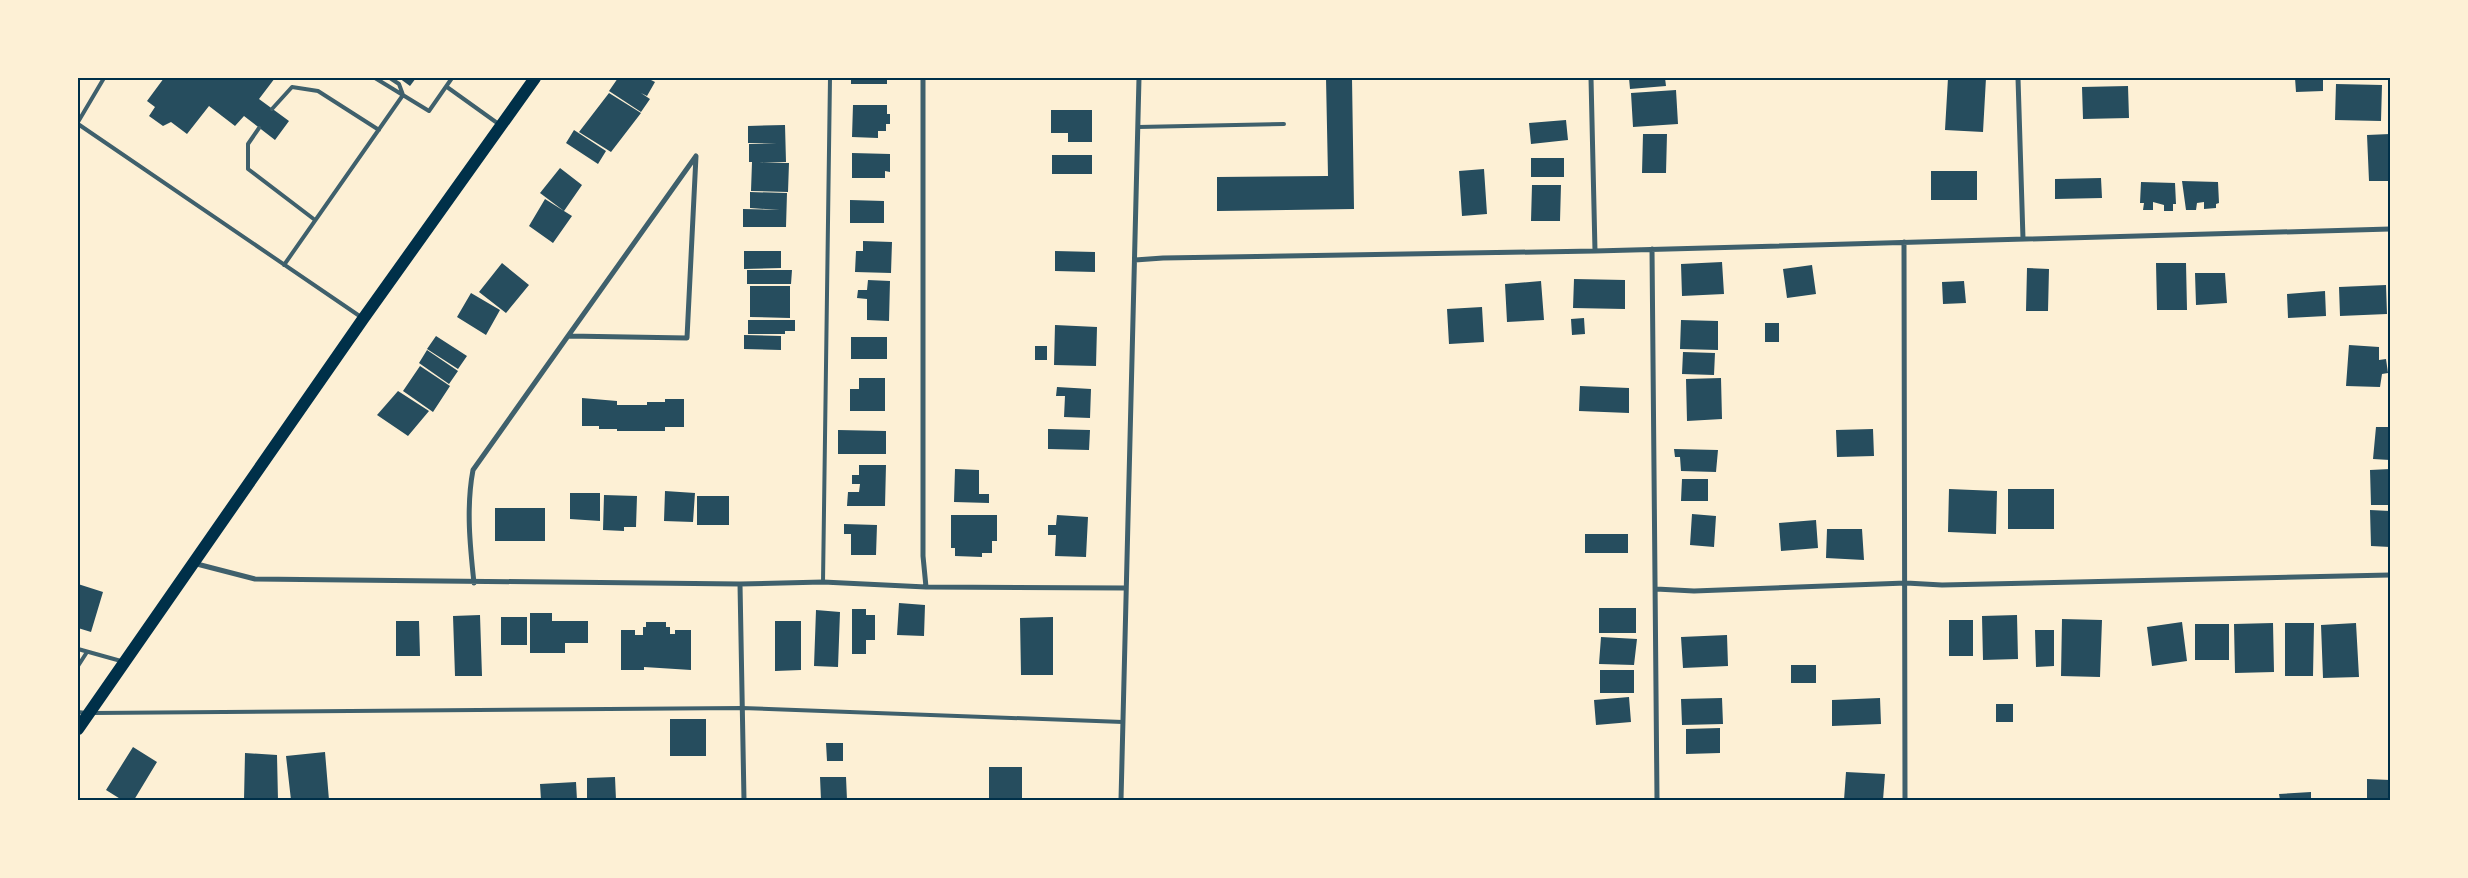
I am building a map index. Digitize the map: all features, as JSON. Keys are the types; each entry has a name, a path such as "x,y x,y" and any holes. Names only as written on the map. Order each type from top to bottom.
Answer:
{"main road":[{"path":"78,729 83,712 124,662 363,319 535,78"}],"street":[{"path":"923,78 923,556 926,587"},
{"path":"1121,800 1140,78"},
{"path":"1591,78 1595,251"},
{"path":"2018,78 2023,239"},
{"path":"474,583 469,538 470,484 473,470 568,336 666,200 696,156 687,338 568,336"},
{"path":"1136,260 1595,251 2390,229"},
{"path":"1904,242 1905,800"},
{"path":"1652,249 1657,800"},
{"path":"193,563 255,580 740,584 823,582 926,587 1126,588"},
{"path":"1656,589 1694,591 1906,583 1942,585 2032,584 2390,575"},
{"path":"740,584 744,800"}],"lane":[{"path":"104,78 78,123 363,319"},
{"path":"375,78 428,111 452,78"},
{"path":"390,78 399,84 403,95"},
{"path":"823,582 830,78"},
{"path":"446,87 502,126"},
{"path":"272,109 292,88 318,91 379,130"},
{"path":"284,265 403,95"},
{"path":"1138,127 1284,124"},
{"path":"259,128 248,144 248,168 315,220"},
{"path":"78,649 124,662"},
{"path":"78,666 87,652"},
{"path":"83,712 742,708 1123,722"}],"building":[{"path":"164,78 275,78 259,99 289,121 275,140 244,116 235,126 209,106 187,134 171,122 163,126 149,116 155,107 147,101"},
{"path":"399,78 416,78 410,86"},
{"path":"618,78 647,78 655,82 647,96 641,93 650,99 641,112 609,91"},
{"path":"851,78 887,78 887,84 851,84"},
{"path":"1326,78 1352,78 1354,209 1217,211 1217,177 1328,176"},
{"path":"1629,78 1665,78 1666,86 1630,89"},
{"path":"1948,78 1986,78 1983,132 1945,130"},
{"path":"2295,78 2323,78 2323,91 2296,92"},
{"path":"2336,84 2382,85 2381,121 2335,120"},
{"path":"2128,86 2129,118 2083,119 2082,87"},
{"path":"1676,90 1678,124 1633,127 1631,93"},
{"path":"609,93 641,113 611,152 579,132"},
{"path":"853,105 887,105 887,114 890,114 890,124 886,124 886,131 878,131 878,138 852,137"},
{"path":"1051,110 1092,110 1092,142 1068,142 1068,133 1051,133"},
{"path":"1566,120 1568,140 1531,144 1529,123"},
{"path":"785,125 786,162 759,163 789,163 788,192 751,191 752,162 749,162 749,144 777,143 748,143 748,126"},
{"path":"574,130 606,151 598,164 566,143"},
{"path":"1643,134 1667,134 1666,173 1642,173"},
{"path":"2390,134 2390,181 2369,181 2367,135"},
{"path":"852,153 890,154 890,172 885,171 885,178 852,178"},
{"path":"1052,155 1092,155 1092,174 1052,174"},
{"path":"1531,158 1564,158 1564,177 1531,177"},
{"path":"560,168 582,185 564,211 540,193"},
{"path":"1484,169 1487,214 1462,216 1459,171"},
{"path":"1931,171 1977,171 1977,200 1931,200"},
{"path":"2101,178 2102,198 2055,199 2055,179"},
{"path":"2182,181 2218,182 2219,203 2216,204 2216,208 2204,209 2204,202 2197,203 2196,210 2186,210"},
{"path":"2141,182 2175,183 2176,204 2173,204 2173,211 2164,211 2164,205 2153,202 2153,210 2143,210 2144,203 2140,203"},
{"path":"1532,185 1561,185 1560,221 1531,221"},
{"path":"750,192 787,193 786,227 743,227 743,209 780,210 750,208"},
{"path":"545,199 572,216 553,243 529,226"},
{"path":"850,200 884,201 884,223 850,223"},
{"path":"863,241 892,242 891,273 855,272 856,251 863,251"},
{"path":"744,251 781,251 781,268 744,269"},
{"path":"1055,251 1095,252 1095,272 1055,271"},
{"path":"1722,262 1724,294 1682,296 1681,264"},
{"path":"502,263 529,285 506,313 479,292"},
{"path":"2156,263 2186,263 2187,310 2157,310"},
{"path":"1812,265 1816,294 1787,298 1783,269"},
{"path":"2027,268 2049,269 2048,311 2026,311"},
{"path":"747,270 792,270 791,284 747,284"},
{"path":"2195,273 2225,273 2227,303 2196,305"},
{"path":"1574,279 1625,280 1625,309 1573,308"},
{"path":"868,280 890,281 889,321 867,320 867,299 857,298 858,290 867,290"},
{"path":"1541,281 1544,320 1507,322 1505,284"},
{"path":"1964,281 1966,303 1943,304 1942,282"},
{"path":"2386,285 2387,314 2340,316 2339,287"},
{"path":"750,286 790,286 790,318 750,317"},
{"path":"2325,291 2326,316 2288,318 2287,294"},
{"path":"471,293 500,310 486,335 457,317"},
{"path":"1482,307 1484,342 1449,344 1447,309"},
{"path":"1584,318 1585,334 1572,335 1571,319"},
{"path":"748,320 795,320 795,331 785,331 785,334 748,334"},
{"path":"1681,320 1718,321 1718,350 1680,349"},
{"path":"1765,323 1779,323 1779,342 1765,342"},
{"path":"1055,325 1097,327 1096,366 1054,365"},
{"path":"744,335 781,336 781,350 744,349"},
{"path":"436,336 467,356 458,369 427,349"},
{"path":"851,337 887,337 887,359 851,359"},
{"path":"2349,345 2379,347 2379,360 2386,359 2388,373 2382,374 2380,387 2346,386"},
{"path":"1035,346 1047,346 1047,360 1035,360"},
{"path":"427,350 458,371 449,384 419,363"},
{"path":"1683,352 1715,353 1714,375 1682,374"},
{"path":"420,366 450,386 433,412 403,391"},
{"path":"859,378 885,378 885,411 850,411 850,389 859,389"},
{"path":"1721,378 1722,419 1687,421 1686,379"},
{"path":"1580,386 1629,388 1629,413 1579,411"},
{"path":"1057,387 1091,389 1090,418 1064,417 1065,396 1056,396"},
{"path":"398,391 429,411 408,436 377,415"},
{"path":"582,398 617,401 617,405 647,405 647,402 665,402 665,399 684,399 684,427 665,427 665,431 617,431 617,429 599,429 599,426 582,426"},
{"path":"2376,427 2390,427 2390,460 2373,459"},
{"path":"1048,429 1090,430 1089,450 1048,449"},
{"path":"1873,429 1874,456 1837,457 1836,430"},
{"path":"838,430 886,431 886,454 838,454"},
{"path":"1674,449 1718,450 1716,472 1681,471 1680,457 1675,457"},
{"path":"859,465 886,465 885,506 847,506 848,492 859,492 860,484 852,484 852,475 859,475"},
{"path":"955,469 979,470 979,494 989,494 989,503 954,502"},
{"path":"2390,469 2390,505 2371,505 2370,470"},
{"path":"1682,479 1708,479 1708,501 1681,501"},
{"path":"1949,489 1997,491 1996,534 1948,532"},
{"path":"2008,489 2054,489 2054,529 2008,529"},
{"path":"665,491 695,493 693,522 664,521"},
{"path":"570,493 600,493 600,521 570,519"},
{"path":"604,495 637,496 636,527 624,527 624,531 603,530"},
{"path":"697,496 729,496 729,525 697,525"},
{"path":"495,508 545,508 545,541 495,541"},
{"path":"2370,510 2390,511 2390,547 2371,546"},
{"path":"1692,514 1716,516 1714,547 1690,545"},
{"path":"951,515 997,515 997,541 992,541 992,553 982,553 982,557 955,556 955,548 951,548"},
{"path":"1057,515 1088,517 1086,557 1055,556 1056,535 1048,535 1048,525 1056,525"},
{"path":"1816,520 1818,548 1781,551 1779,523"},
{"path":"844,524 877,525 876,555 851,555 851,534 844,534"},
{"path":"1827,529 1862,529 1864,560 1826,558"},
{"path":"1585,534 1628,534 1628,553 1585,553"},
{"path":"78,584 103,592 91,632 78,628"},
{"path":"899,603 925,605 924,636 897,635"},
{"path":"1599,608 1636,608 1636,633 1599,633"},
{"path":"852,609 866,609 866,615 875,615 875,640 866,640 866,654 852,654"},
{"path":"816,610 840,612 838,667 814,666"},
{"path":"530,613 552,613 552,621 588,621 588,643 565,643 565,653 530,653"},
{"path":"480,615 482,676 455,676 453,616"},
{"path":"2017,615 2018,659 1983,660 1982,616"},
{"path":"501,617 527,617 527,645 501,645"},
{"path":"1053,617 1053,675 1021,675 1020,618"},
{"path":"2062,619 2102,620 2100,677 2061,676"},
{"path":"1949,620 1973,620 1973,656 1949,656"},
{"path":"396,621 419,621 420,656 396,656"},
{"path":"775,621 801,621 801,670 775,671"},
{"path":"646,622 666,622 666,627 670,627 670,634 675,634 675,630 691,630 691,670 644,667 644,670 621,670 621,630 635,630 635,635 643,635 643,627 646,627"},
{"path":"2182,622 2187,661 2152,666 2147,627"},
{"path":"2273,623 2274,672 2235,673 2234,624"},
{"path":"2285,623 2314,623 2313,676 2285,676"},
{"path":"2356,623 2359,677 2323,678 2321,625"},
{"path":"2195,624 2229,624 2229,660 2195,660"},
{"path":"2035,630 2054,630 2054,666 2036,667"},
{"path":"1727,635 1728,666 1683,668 1681,637"},
{"path":"1601,637 1637,639 1634,665 1599,664"},
{"path":"1791,665 1816,665 1816,683 1791,683"},
{"path":"1600,670 1634,670 1634,693 1600,693"},
{"path":"1629,697 1631,722 1596,725 1594,700"},
{"path":"1722,698 1723,724 1682,725 1681,699"},
{"path":"1880,698 1881,724 1832,726 1832,700"},
{"path":"1996,704 2013,704 2013,722 1996,722"},
{"path":"670,719 706,719 706,756 670,756"},
{"path":"1720,728 1720,753 1686,754 1686,729"},
{"path":"826,743 843,743 843,761 827,761"},
{"path":"133,747 157,762 134,800 122,800 106,790"},
{"path":"325,752 329,800 291,800 286,756"},
{"path":"245,753 277,755 278,800 244,800"},
{"path":"989,767 1022,767 1022,800 989,800"},
{"path":"1846,772 1885,774 1883,800 1844,800"},
{"path":"615,777 616,800 587,800 587,778"},
{"path":"820,777 846,777 847,800 821,800"},
{"path":"2367,779 2390,780 2390,800 2367,800"},
{"path":"576,782 577,800 541,800 540,784"},
{"path":"2311,792 2311,800 2280,800 2279,794"}]}
